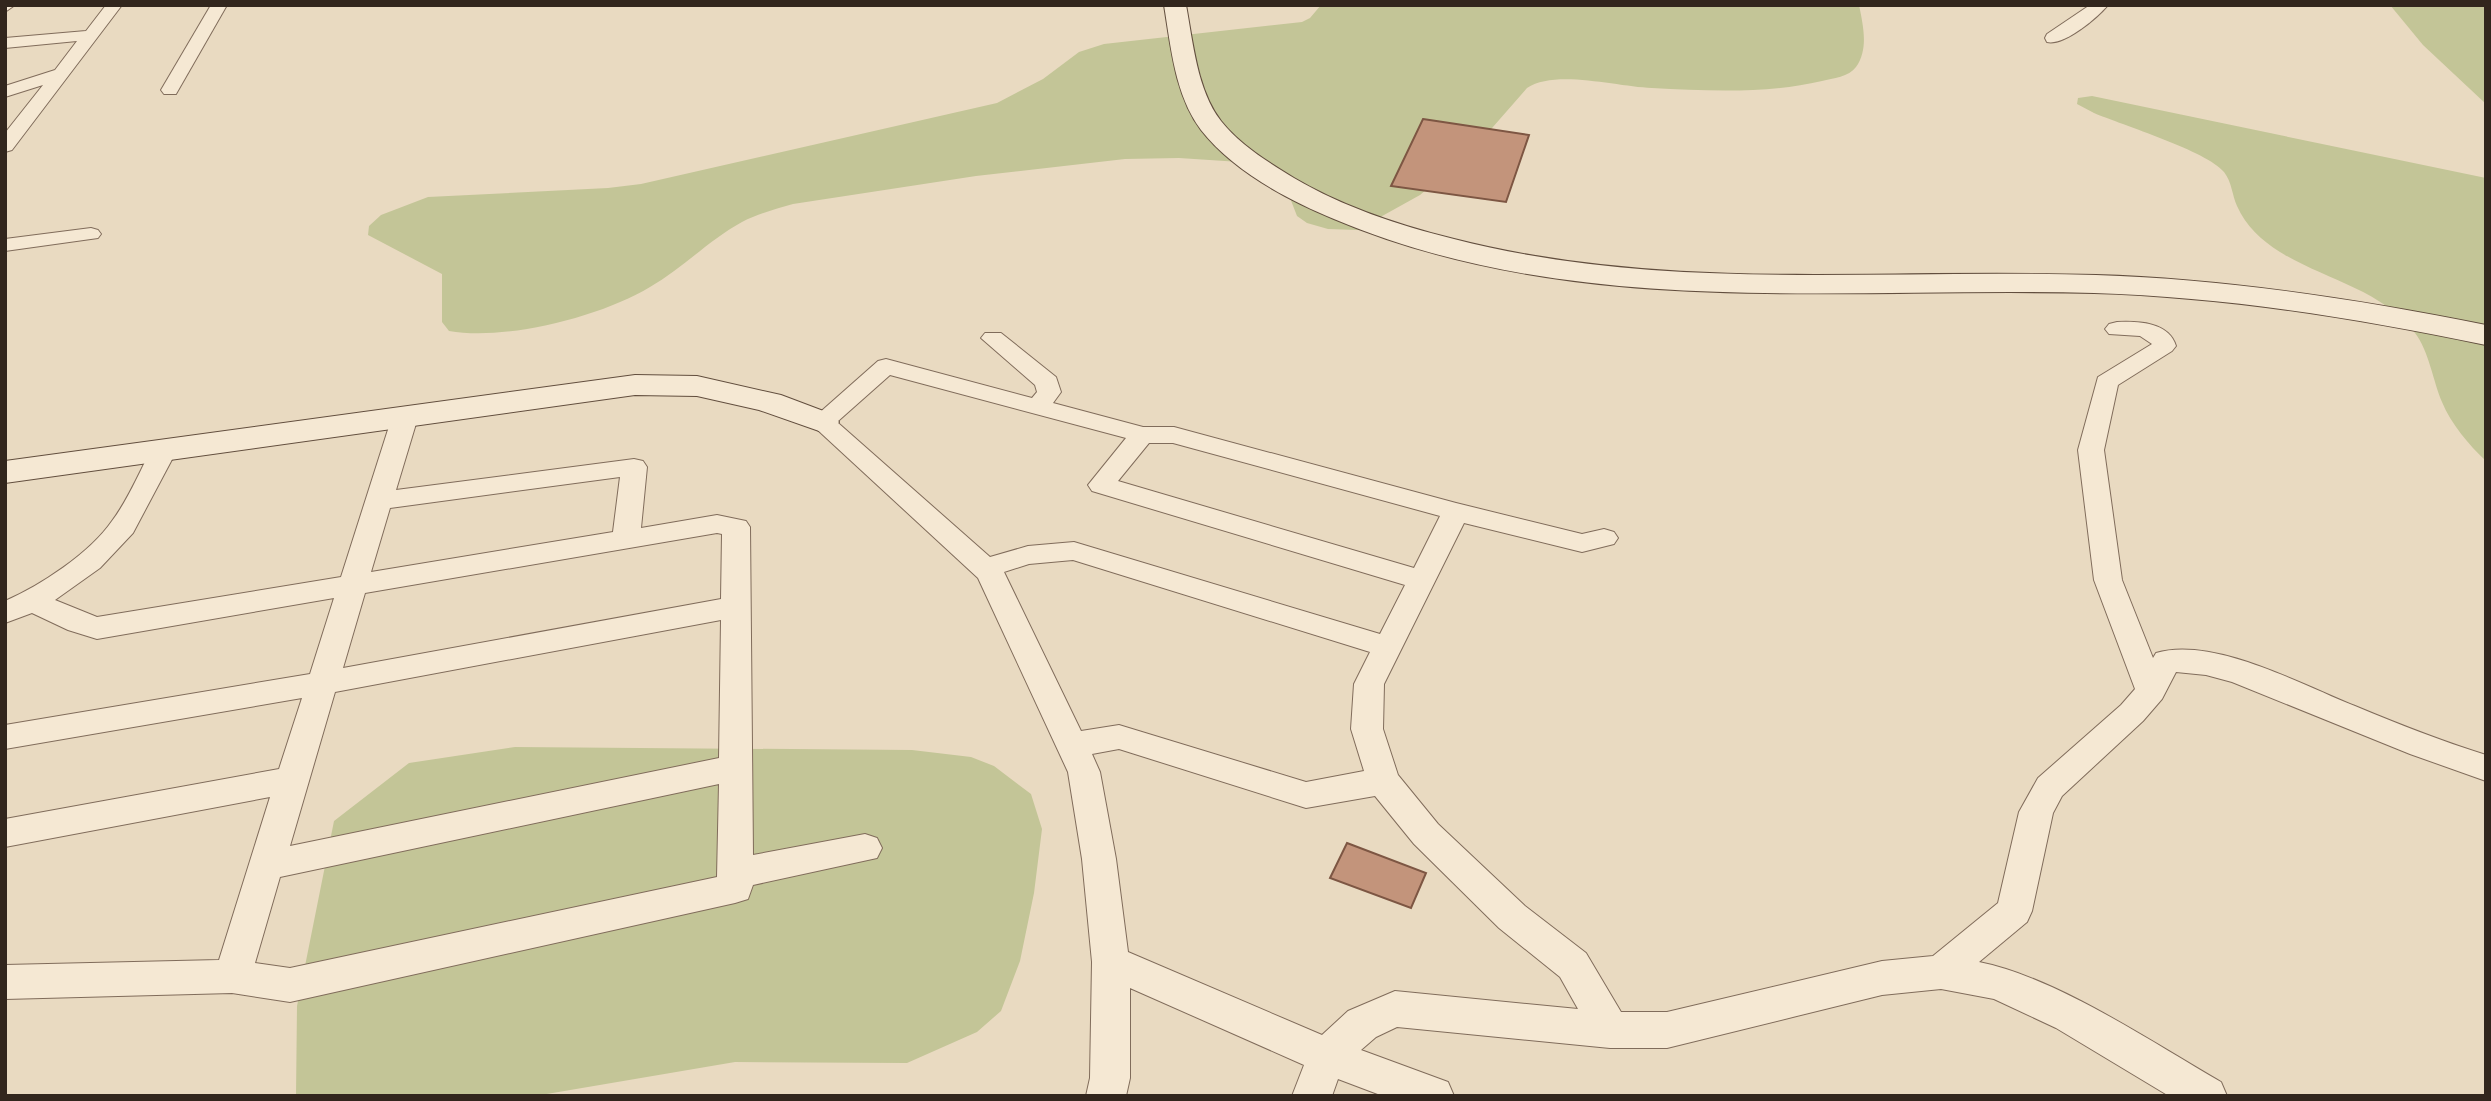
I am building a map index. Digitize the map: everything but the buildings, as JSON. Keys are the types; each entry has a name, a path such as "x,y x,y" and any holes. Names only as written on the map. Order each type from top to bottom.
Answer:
{"street":[{"path":"8,139 114,5"},
{"path":"170,90 219,5"},
{"path":"1175,5 1188,72 1206,119 1235,149 1302,196 1364,223 1449,248 1530,267 1603,276 1737,283 2093,284 2216,291 2310,302 2486,335"},
{"path":"2053,38 2083,20 2100,5"},
{"path":"5,43 92,35"},
{"path":"5,93 62,73"},
{"path":"5,245 91,234"},
{"path":"2117,329 2138,328 2153,332 2162,338 2164,346 2107,382 2091,450 2108,580 2151,691"},
{"path":"993,338 1047,382 1049,392 1038,407"},
{"path":"822,422 886,366 1142,435 1174,435 1456,512 1582,543 1604,538"},
{"path":"5,472 635,385 697,386 769,402 822,422 990,573 1084,772 1099,859 1111,962 1110,1078 1106,1096"},
{"path":"232,976 405,417"},
{"path":"1142,435 1101,485 1422,580"},
{"path":"19,607 90,561 123,527 164,450"},
{"path":"379,501 634,467 626,540"},
{"path":"1456,512 1369,684 1367,729 1383,781 1426,834 1513,917 1573,965 1609,1030"},
{"path":"5,982 232,976 290,985 735,888 736,873 736,527 717,524 97,628 19,607"},
{"path":"985,568 1028,555 1074,551 1388,647"},
{"path":"5,737 323,683 736,607"},
{"path":"1941,972 2014,911 2036,812 2050,787 2132,713 2151,691 2167,661 2189,660 2242,673 2440,754 2486,768"},
{"path":"1071,745 1119,737 1306,795 1383,781"},
{"path":"267,865 736,767"},
{"path":"5,833 293,780"},
{"path":"736,873 865,848"},
{"path":"1111,962 1327,1056 1434,1096"},
{"path":"1312,1096 1327,1056 1362,1024 1395,1009 1609,1030 1667,1030 1882,978 1941,972 1999,983 2070,1016 2207,1096"}],"green space":[{"path":"1321,5 1859,5 1864,45 1860,60 1849,73 1780,88 1716,91 1638,87 1570,79 1539,83 1527,88 1471,152 1420,195 1357,230 1328,229 1307,223 1297,216 1285,185 1240,162 1179,158 1125,159 976,176 793,204 773,210 742,222 662,279 629,298 579,317 497,333 449,331 442,322 442,274 368,235 369,226 381,215 428,197 641,184 997,103 1043,79 1079,52 1104,44 1302,22 1310,18"},
{"path":"2390,5 2486,5 2486,104 2423,45"},
{"path":"2092,96 2486,178 2486,461 2450,418 2424,348 2401,318 2369,295 2297,262 2273,247 2245,220 2237,206 2227,176 2215,164 2183,147 2077,104 2078,98"},
{"path":"515,747 912,750 971,757 994,766 1031,794 1042,829 1034,893 1020,961 1001,1011 977,1032 907,1063 735,1062 535,1096 296,1096 297,1006 334,821 409,763"}]}
